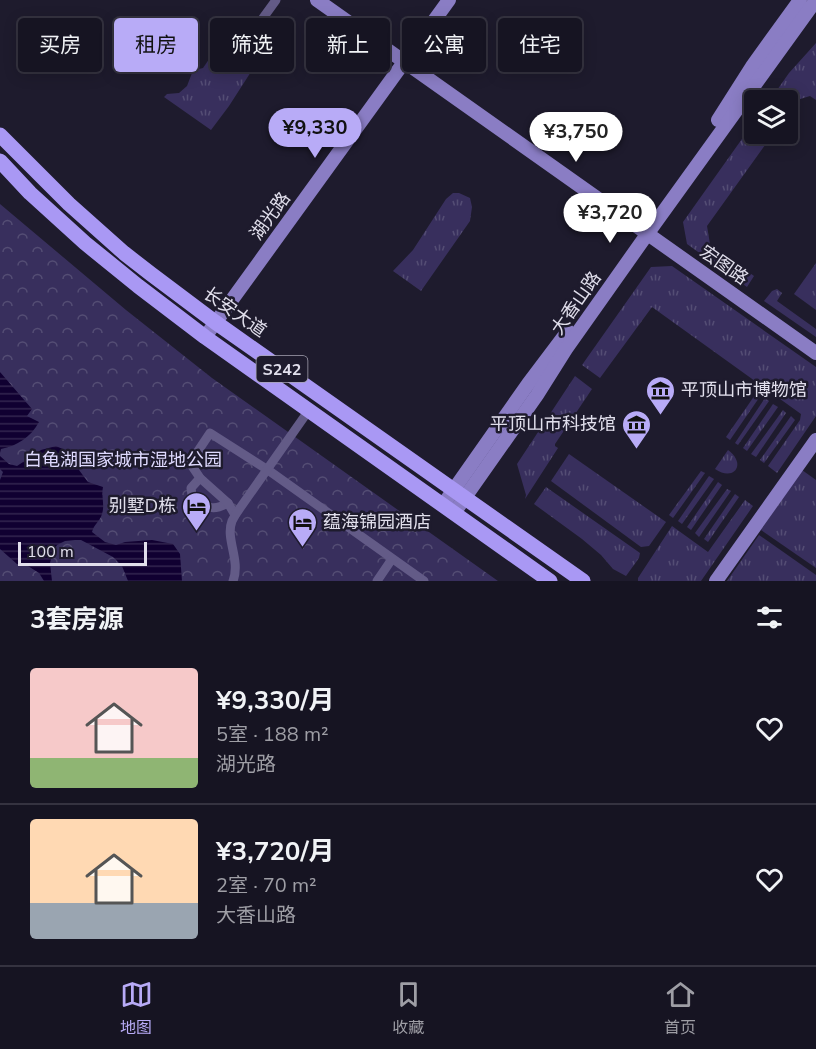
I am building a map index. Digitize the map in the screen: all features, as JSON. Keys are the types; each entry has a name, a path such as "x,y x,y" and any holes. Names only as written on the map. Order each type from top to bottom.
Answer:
{"main road":[{"name":"长安大道","path":"0,135 69,204 124,253 215,322 583,581"},
{"name":"长安大道","path":"0,161 30,193 85,243 138,286 205,337 550,581"}],"street":[{"path":"263,18 276,0"},
{"name":"宏图路","path":"317,0 402,60"},
{"name":"湖光路","path":"436,18 449,0"},
{"name":"大香山路","path":"448,509 537,395 753,65 800,0"},
{"name":"大香山路","path":"644,230 816,0"},
{"name":"湖光路","path":"205,337 402,66"},
{"name":"宏图路","path":"419,72 816,353"},
{"path":"233,581 236,574 236,563 230,531 231,523 309,410"},
{"path":"235,515 228,503 200,478 190,463 210,433 268,470 424,581"},
{"path":"716,581 816,440"},
{"path":"200,478 191,488 192,495 212,509 228,503"},
{"path":"377,581 392,559"}],"green space":[{"path":"816,43 816,100 810,96 798,100 798,90 777,90"},
{"path":"210,58 210,72 251,72 211,130 164,97 167,94 179,93 187,86 192,73 203,68"},
{"path":"744,136 744,144 766,144 707,226 710,244 754,276 747,287 687,244 683,222"},
{"path":"453,193 470,198 472,207 470,221 421,291 393,271 413,250 446,199"},
{"name":"白龟湖国家城市湿地公园","path":"0,204 126,310 212,378 498,581 0,581"},
{"path":"816,263 816,310 794,294"},
{"path":"672,266 816,367 816,416 777,473 768,466 800,420 801,414 652,307 600,378 582,365 651,267"},
{"path":"777,289 782,293 777,301 816,329 816,337 764,301 772,291"},
{"path":"575,376 592,389 555,444 558,448 525,499 526,495 517,464"},
{"path":"757,392 761,395 730,440 726,437"},
{"path":"765,398 769,401 738,445 735,443"},
{"path":"773,404 778,407 747,451 743,448"},
{"path":"783,410 786,413 756,457 751,454"},
{"path":"791,416 795,420 764,463 760,460"},
{"path":"728,450 737,461 736,470 728,473 715,469"},
{"path":"569,454 666,522 649,546 641,547 551,481"},
{"path":"802,470 816,480 816,568 761,530"},
{"path":"701,471 705,473 673,518 669,515"},
{"path":"709,476 714,479 682,524 678,521"},
{"path":"718,482 722,485 691,530 687,527"},
{"path":"546,487 640,553 626,576 613,569 582,539 534,504"},
{"path":"727,489 731,491 699,537 695,533"},
{"path":"735,494 739,497 708,542 704,539"},
{"path":"745,500 753,506 701,581 638,581 672,526 708,552"},
{"path":"759,535 816,575 816,581 727,581"}],"shaded area":[{"path":"0,372 32,409 27,416 39,422 28,436 13,446 1,449 0,453"},
{"path":"56,446 67,451 75,460 81,460 79,470 88,482 103,487 102,514 92,532 105,542 116,545 152,540 173,544 180,554 182,581 128,581 122,566 113,557 81,540 75,540 57,545 50,563 52,581 44,581 39,573 28,566 17,564 0,549 0,480 3,472 0,469 0,456 9,464 17,466 41,450"}],"place":[{"name":"平顶山市博物馆","path":"660,416"},
{"name":"平顶山市科技馆","path":"637,450"},
{"name":"别墅D栋","path":"197,532"},
{"name":"蕴海锦园酒店","path":"302,548"}]}
